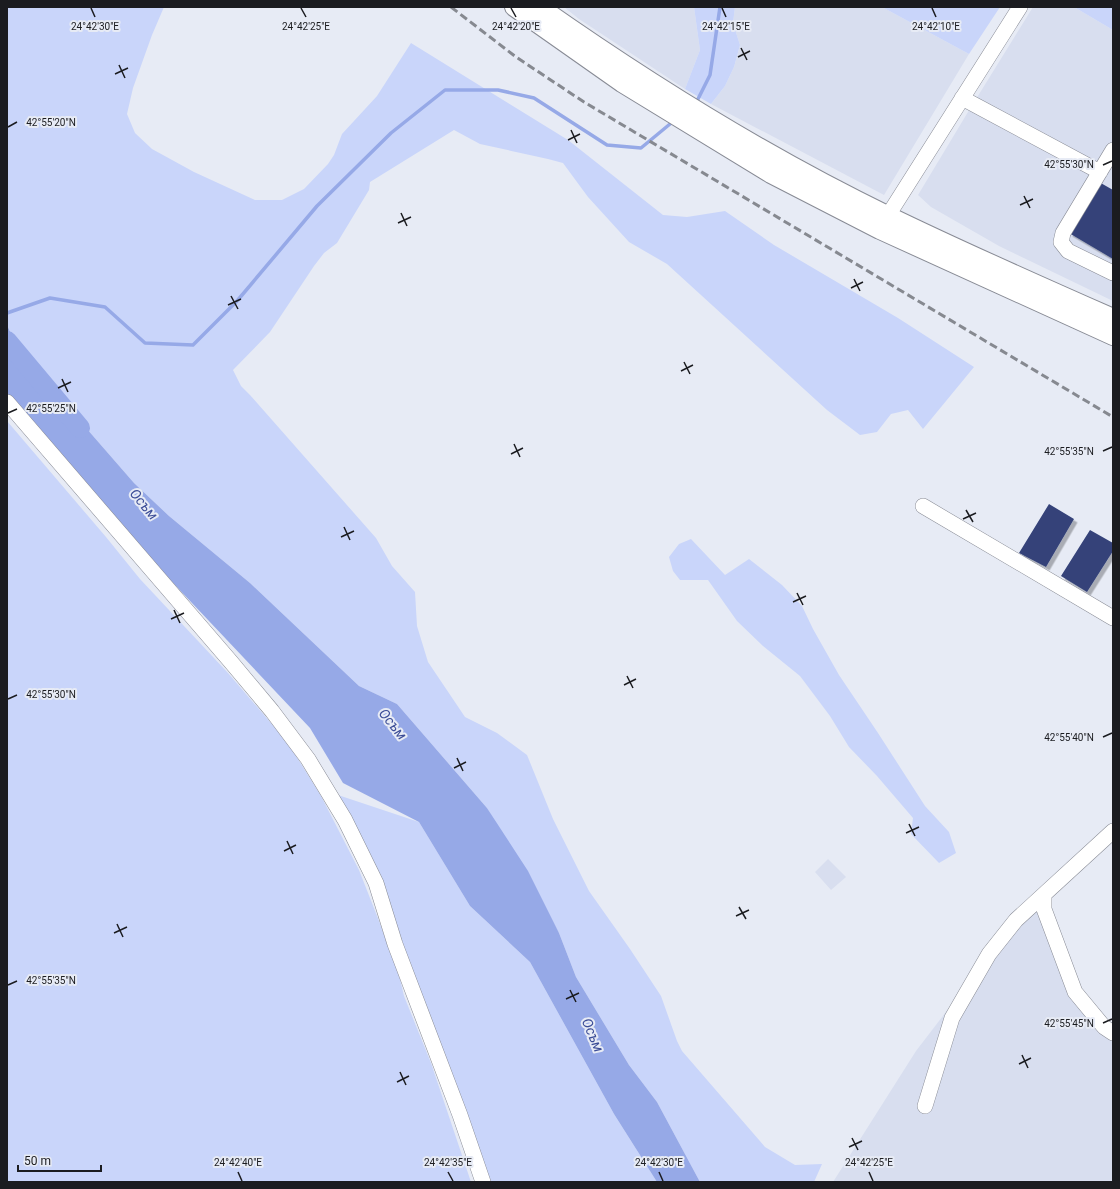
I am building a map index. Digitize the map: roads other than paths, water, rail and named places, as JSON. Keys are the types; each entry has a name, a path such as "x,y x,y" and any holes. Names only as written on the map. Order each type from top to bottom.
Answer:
{"main road":[{"path":"514,7 622,83 771,174 884,222 1018,276 1113,318"},
{"path":"540,7 633,71 780,158 884,222 1113,336"}],"street":[{"path":"884,222 1020,7"},
{"path":"962,98 1100,172"},
{"path":"1113,150 1063,233 1061,242 1068,251 1113,273"},
{"path":"7,402 231,662 272,711 308,759 345,820 376,883 395,944 460,1115 483,1182"},
{"path":"923,506 1113,618"},
{"path":"925,1106 952,1018 988,954 1016,920 1113,831"},
{"path":"1044,895 1044,909 1075,992 1104,1027 1113,1033"}],"water":[{"path":"7,325 27,370 54,400 80,421 134,483 169,516 250,583 359,686 397,704 487,808 528,871 559,933 576,977 629,1065 657,1102 700,1182 657,1182 614,1114 530,962 470,906 419,822 343,783 310,728 157,566 7,396"}],"waterway":[{"path":"697,101 710,75 720,7"},
{"path":"7,313 50,298 105,307 145,343 193,345 237,301 317,206 391,133 445,90 498,90 534,98 607,145 641,148 670,124"},
{"name":"Осъм","path":"7,341 80,428"}],"railway":[{"path":"451,7 516,57 584,102 1113,417"}]}
